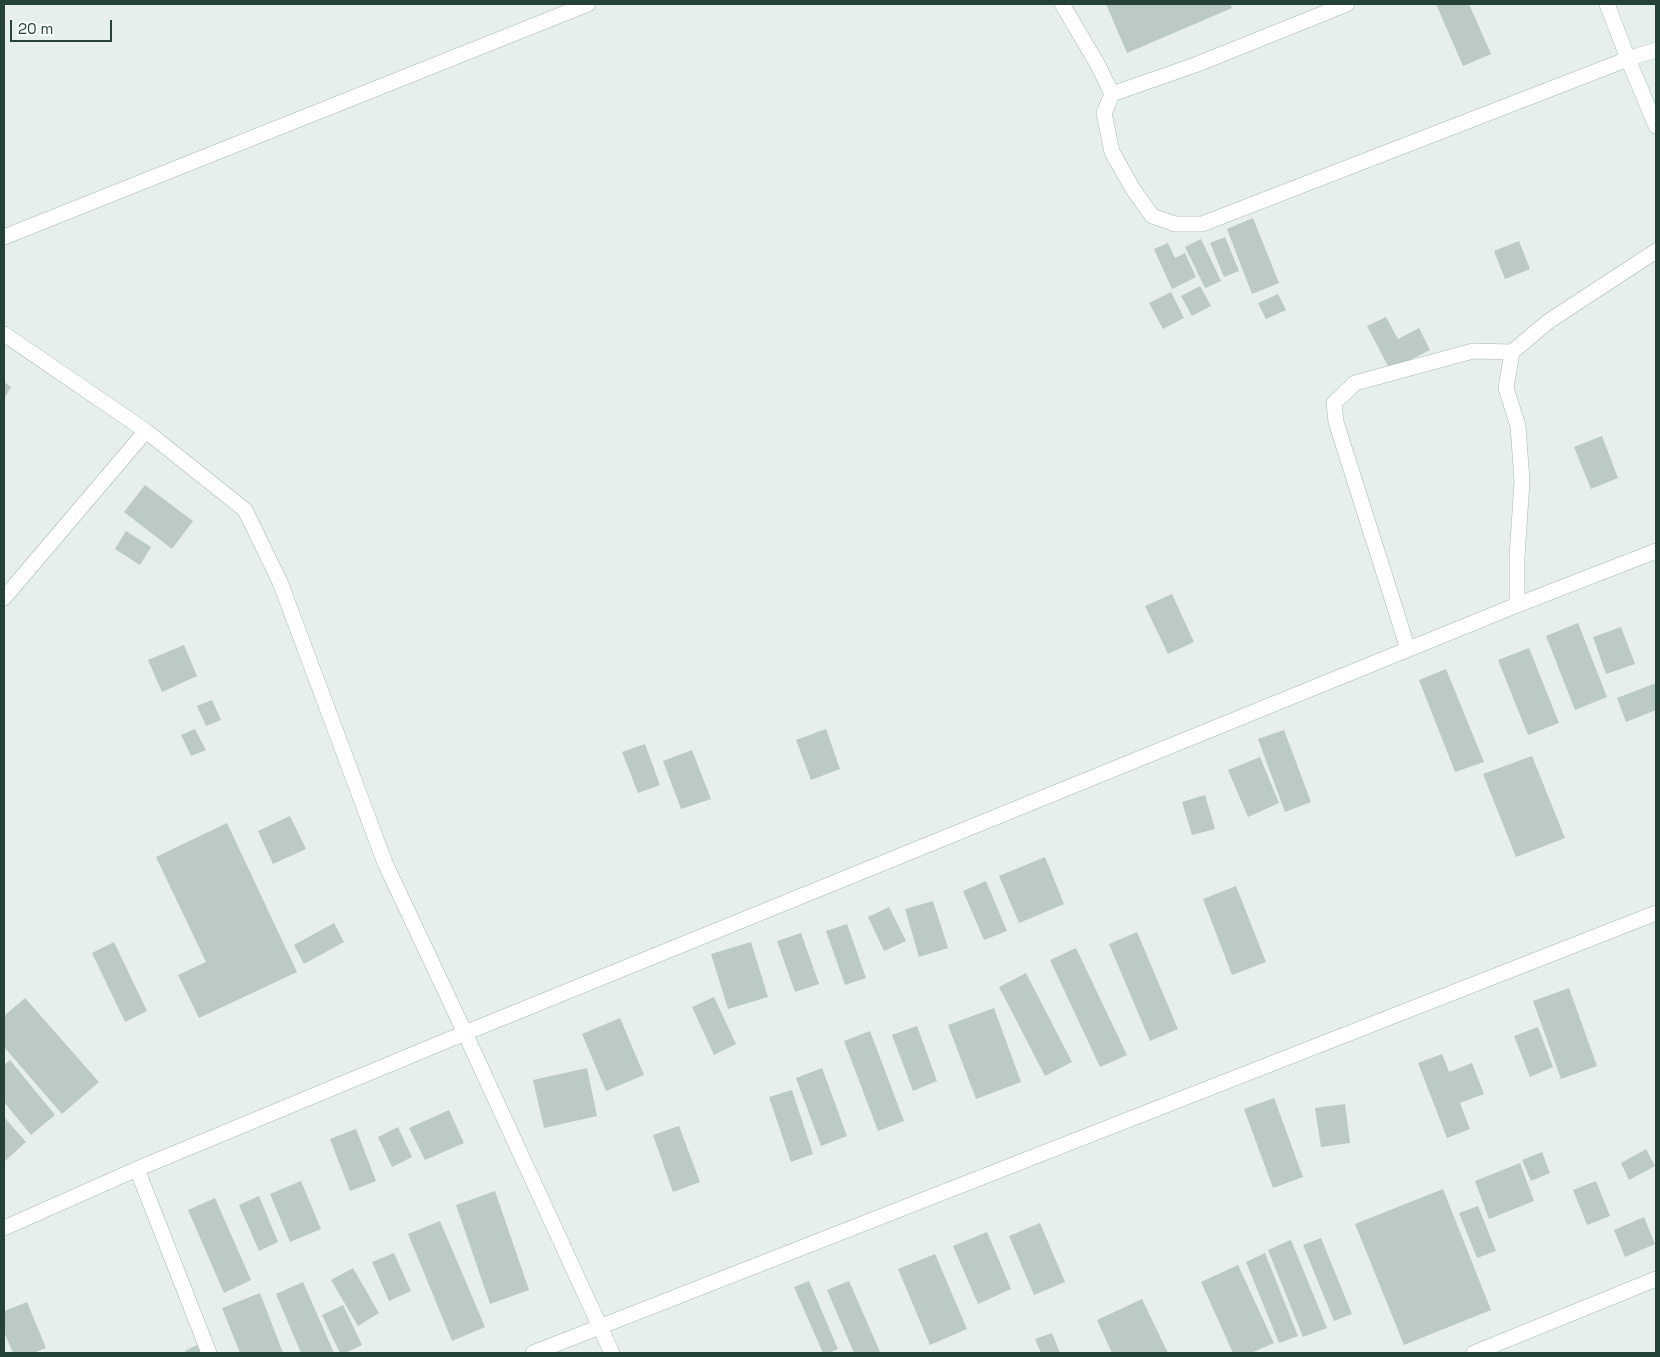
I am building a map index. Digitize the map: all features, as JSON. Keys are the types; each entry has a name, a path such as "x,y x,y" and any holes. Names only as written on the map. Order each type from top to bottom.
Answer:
{"street":[{"path":"4,237 588,4"},
{"path":"1062,4 1098,65 1112,94"},
{"path":"1607,4 1656,126"},
{"path":"1338,5 1195,65 1112,94 1104,113 1112,152 1133,189 1152,216 1175,224 1202,224 1628,59 1656,50"},
{"path":"1517,605 1517,557 1522,481 1518,426 1506,388 1512,352 1549,321 1656,251"},
{"path":"4,334 146,431 245,510 280,582 385,863 465,1032 612,1353"},
{"path":"1408,649 1336,422 1334,403 1355,383 1363,380 1474,350 1512,352"},
{"path":"4,598 146,431"},
{"path":"4,1228 137,1169 465,1032 1408,649 1656,551"},
{"path":"533,1353 1656,913"},
{"path":"137,1169 209,1353"},
{"path":"1474,1353 1656,1279"}],"building":[{"path":"1106,4 1230,4 1232,8 1127,53"},
{"path":"1436,4 1469,4 1491,54 1463,66"},
{"path":"1253,218 1279,283 1252,294 1227,229"},
{"path":"1225,237 1239,271 1224,277 1210,243"},
{"path":"1201,239 1221,281 1205,288 1185,247"},
{"path":"1519,241 1530,269 1505,279 1494,251"},
{"path":"1168,243 1175,258 1185,253 1196,277 1172,289 1154,249"},
{"path":"1200,286 1211,306 1192,316 1181,296"},
{"path":"1171,292 1184,318 1163,329 1149,303"},
{"path":"1278,294 1286,310 1266,319 1258,303"},
{"path":"1386,317 1398,339 1419,328 1430,350 1390,370 1367,326"},
{"path":"4,382 11,387 4,399"},
{"path":"1602,436 1618,478 1591,489 1574,447"},
{"path":"145,485 193,521 172,549 124,512"},
{"path":"126,531 151,547 140,565 115,549"},
{"path":"1172,594 1194,642 1168,654 1145,606"},
{"path":"1578,623 1607,697 1575,710 1546,636"},
{"path":"1621,627 1635,664 1606,674 1593,637"},
{"path":"184,645 197,676 162,692 148,660"},
{"path":"1529,648 1559,723 1528,735 1498,660"},
{"path":"1446,669 1484,762 1455,772 1419,680"},
{"path":"1656,683 1656,710 1626,722 1617,698"},
{"path":"212,700 221,720 206,726 197,706"},
{"path":"195,729 206,750 191,756 181,735"},
{"path":"826,729 840,769 811,780 796,740"},
{"path":"1284,730 1311,802 1285,812 1258,739"},
{"path":"645,744 660,785 638,793 622,752"},
{"path":"692,750 711,799 681,809 663,761"},
{"path":"1532,756 1565,838 1516,857 1483,774"},
{"path":"1260,757 1279,803 1248,817 1228,770"},
{"path":"1205,795 1215,829 1192,835 1182,802"},
{"path":"290,816 306,849 273,864 258,831"},
{"path":"227,823 297,972 199,1018 178,975 206,962 156,857"},
{"path":"1045,857 1064,904 1019,923 999,876"},
{"path":"986,881 1007,931 984,940 963,891"},
{"path":"1236,886 1266,962 1232,975 1203,899"},
{"path":"933,901 948,948 919,957 905,909"},
{"path":"889,907 906,941 884,951 868,917"},
{"path":"334,923 344,942 304,964 294,945"},
{"path":"847,924 866,978 845,985 826,931"},
{"path":"1137,932 1178,1029 1150,1041 1109,944"},
{"path":"801,933 819,984 795,992 777,941"},
{"path":"114,942 147,1011 125,1022 92,953"},
{"path":"751,942 768,997 728,1009 711,954"},
{"path":"1076,948 1127,1055 1100,1067 1050,960"},
{"path":"1026,973 1072,1062 1045,1076 999,987"},
{"path":"1569,988 1597,1066 1561,1079 1533,1001"},
{"path":"714,997 736,1044 714,1055 692,1007"},
{"path":"25,998 99,1082 62,1114 4,1047 4,1016"},
{"path":"994,1008 1021,1082 976,1099 948,1025"},
{"path":"620,1018 644,1075 606,1091 582,1034"},
{"path":"917,1026 937,1081 913,1091 892,1035"},
{"path":"1538,1027 1553,1067 1530,1077 1514,1036"},
{"path":"870,1031 904,1121 878,1131 844,1041"},
{"path":"1442,1054 1449,1072 1472,1063 1484,1094 1460,1103 1470,1129 1447,1138 1418,1063"},
{"path":"10,1060 55,1115 31,1135 4,1102 4,1065"},
{"path":"587,1068 597,1116 544,1128 533,1080"},
{"path":"822,1068 847,1136 821,1146 796,1078"},
{"path":"792,1090 813,1154 791,1162 769,1097"},
{"path":"1274,1098 1303,1177 1273,1188 1244,1109"},
{"path":"1345,1104 1350,1143 1321,1147 1315,1108"},
{"path":"449,1110 464,1143 425,1160 409,1128"},
{"path":"4,1117 26,1142 4,1162"},
{"path":"679,1126 700,1182 673,1192 653,1135"},
{"path":"398,1127 412,1157 392,1167 378,1137"},
{"path":"356,1129 376,1181 350,1191 330,1139"},
{"path":"1646,1149 1655,1166 1629,1180 1621,1163"},
{"path":"1542,1152 1550,1173 1531,1181 1522,1160"},
{"path":"1520,1163 1534,1201 1489,1219 1475,1181"},
{"path":"301,1181 321,1229 290,1242 270,1194"},
{"path":"1596,1181 1610,1216 1587,1225 1573,1190"},
{"path":"1443,1189 1491,1310 1404,1345 1355,1224"},
{"path":"495,1191 529,1290 490,1304 456,1205"},
{"path":"259,1196 278,1242 259,1251 239,1205"},
{"path":"215,1198 251,1280 224,1293 188,1210"},
{"path":"1478,1206 1496,1251 1477,1258 1459,1213"},
{"path":"1644,1217 1655,1244 1625,1257 1614,1230"},
{"path":"440,1221 485,1327 452,1341 408,1234"},
{"path":"1040,1223 1065,1282 1034,1295 1009,1236"},
{"path":"987,1232 1011,1289 978,1304 953,1246"},
{"path":"1321,1238 1352,1314 1334,1321 1303,1245"},
{"path":"1291,1240 1327,1328 1303,1337 1268,1250"},
{"path":"394,1253 411,1291 389,1301 372,1262"},
{"path":"1265,1253 1298,1336 1279,1343 1246,1262"},
{"path":"935,1254 967,1329 930,1345 898,1269"},
{"path":"1238,1265 1274,1343 1251,1353 1233,1353 1201,1282"},
{"path":"353,1268 379,1313 358,1326 331,1280"},
{"path":"809,1281 838,1349 829,1353 823,1353 794,1287"},
{"path":"849,1281 880,1352 854,1353 827,1290"},
{"path":"303,1282 334,1353 301,1353 276,1294"},
{"path":"260,1293 283,1353 240,1353 222,1308"},
{"path":"1142,1299 1168,1353 1112,1353 1097,1320"},
{"path":"27,1302 46,1348 33,1353 13,1353 4,1332 4,1311"},
{"path":"343,1305 362,1345 345,1353 340,1353 322,1315"},
{"path":"1052,1333 1060,1353 1041,1353 1035,1339"},
{"path":"197,1345 201,1353 186,1353 185,1351"}]}
